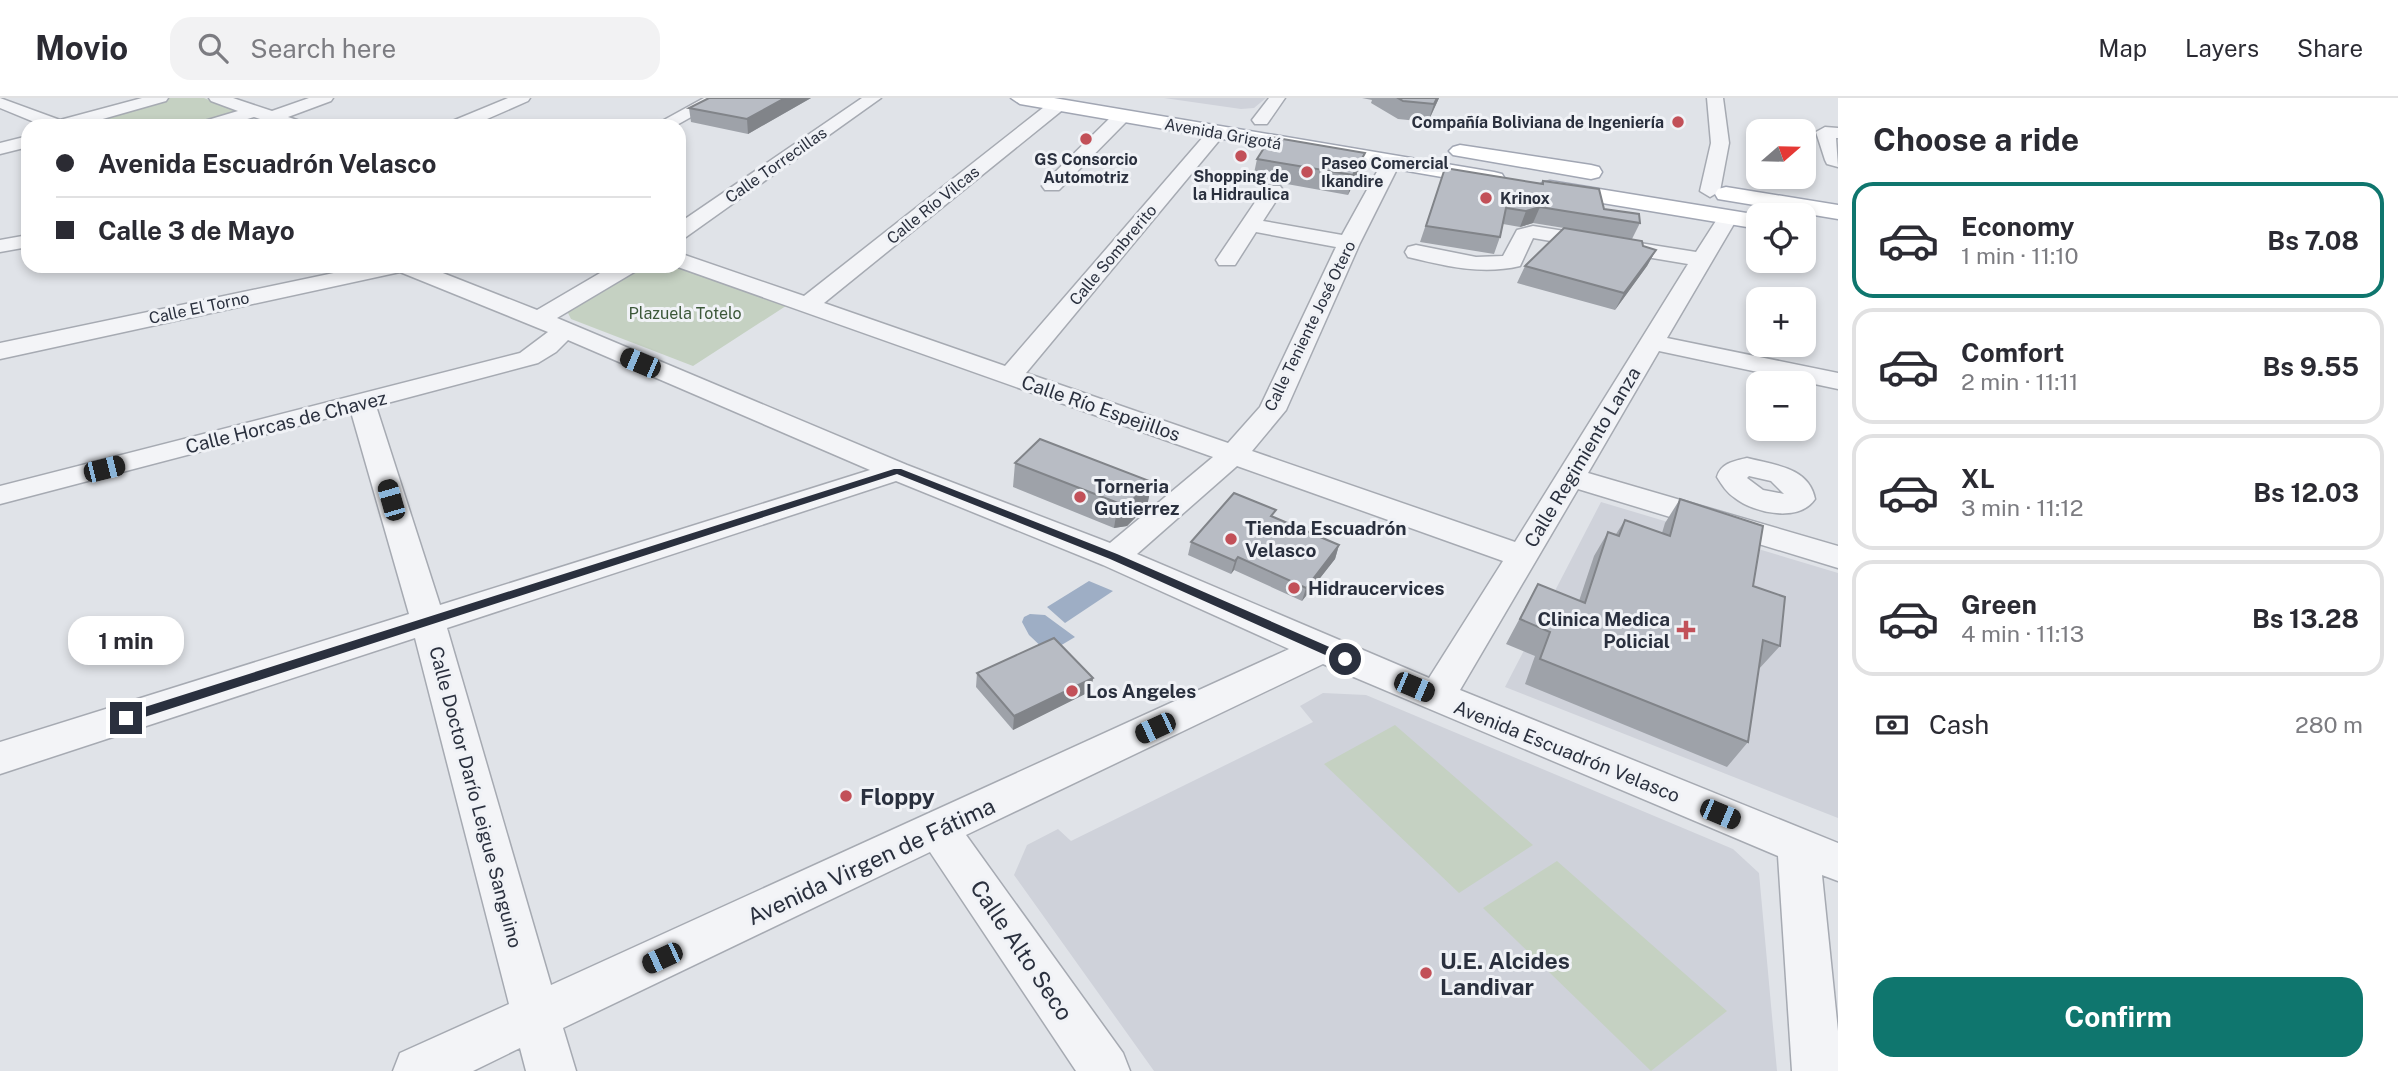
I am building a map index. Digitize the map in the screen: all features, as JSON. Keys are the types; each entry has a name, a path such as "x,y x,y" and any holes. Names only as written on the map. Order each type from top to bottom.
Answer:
{"main road":[{"name":"Avenida Grigotá","path":"1020,98 1059,104 1127,107 1261,120 1410,144"},
{"name":"Avenida Grigotá","path":"1127,107 1216,133 1746,220"},
{"path":"1437,148 1611,176"},
{"path":"1701,190 1838,212"},
{"path":"1816,232 1838,235"}],"street":[{"path":"84,119 160,98"},
{"path":"217,98 278,119"},
{"path":"272,117 325,98"},
{"path":"472,119 522,98"},
{"path":"676,119 717,98"},
{"name":"Calle Torrecillas","path":"686,228 873,98"},
{"path":"1261,120 1277,98"},
{"path":"1701,190 1720,143 1715,98"},
{"path":"0,102 42,119"},
{"name":"Calle Río Vilcas","path":"807,305 1059,104"},
{"path":"1052,186 1127,107"},
{"path":"229,119 254,111"},
{"path":"1838,133 1825,132 1834,160 1838,162"},
{"name":"Calle Sombrerito","path":"1010,376 1216,133"},
{"path":"0,149 21,143"},
{"name":"Calle Teniente José Otero","path":"1114,556 1233,455 1272,410 1349,243 1391,163"},
{"path":"1227,260 1273,190"},
{"name":"Calle Regimiento Lanza","path":"1437,697 1728,217"},
{"path":"1251,225 1349,243"},
{"path":"1416,252 1483,265 1498,265 1512,261 1524,234 1533,232 1702,260"},
{"path":"0,246 21,242"},
{"name":"Calle Río Espejillos","path":"686,262 1522,556"},
{"name":"Calle El Torno","path":"0,351 365,273"},
{"name":"Avenida Escuadrón Velasco","path":"422,273 897,471 1114,556 1322,649 1818,854"},
{"path":"551,325 619,273"},
{"name":"Calle Horcas de Chavez","path":"0,495 529,358 547,347 551,325"},
{"path":"1652,342 1838,381"},
{"name":"Calle Doctor Darío Leigue Sanguino","path":"362,403 428,621 551,1071"},
{"path":"0,758 897,471"},
{"path":"1570,477 1838,557"},
{"path":"1760,534 1762,513 1767,501"},
{"name":"Avenida Virgen de Fátima","path":"418,1071 1322,649"},
{"name":"Calle Alto Seco","path":"939,830 1104,1071"},
{"path":"1817,1071 1818,854"}],"shaded area":[{"path":"1164,98 1266,98 1254,108 1241,109"},
{"name":"Clinica Medica Policial","path":"1601,502 1838,573 1838,818 1505,687"},
{"name":"U.E. Alcides Landivar","path":"1323,693 1366,695 1733,849 1759,873 1777,1071 1154,1071 1014,875 1027,845 1058,829 1071,841 1313,722 1300,706"}],"green space":[{"path":"165,98 204,98 235,110 219,119 91,119"},
{"name":"Plazuela Totelo","path":"686,268 792,302 693,366 571,319 568,313 571,308 628,273 686,273"},
{"path":"1395,725 1533,845 1459,893 1324,764"},
{"path":"1557,861 1727,1011 1651,1071 1483,908"}],"water":[{"path":"1089,581 1113,591 1065,623 1047,607"},
{"path":"1030,614 1045,615 1075,637 1048,653 1029,635 1022,622 1024,617"}],"building":[{"path":"709,98 785,98 747,119 689,108"},
{"path":"1398,98 1437,98 1434,104 1403,101"},
{"path":"1271,137 1365,153 1353,175 1257,159"},
{"path":"1445,168 1543,184 1543,181 1599,189 1604,209 1639,214 1640,223 1540,207 1526,211 1506,208 1500,237 1426,226"},
{"path":"1564,228 1642,241 1643,246 1656,250 1624,293 1525,266"},
{"path":"1040,439 1152,482 1131,501 1118,503 1015,463"},
{"path":"1234,493 1276,510 1271,516 1339,545 1306,588 1238,557 1235,561 1191,542"},
{"path":"1680,499 1763,526 1753,586 1785,597 1780,646 1763,640 1748,742 1540,659 1550,632 1520,619 1538,584 1585,603 1608,532 1619,536 1625,520 1670,536"},
{"path":"1054,638 1093,678 1014,716 977,673"}],"place":[{"name":"Compañía Boliviana de Ingeniería","path":"1678,122"},
{"name":"GS Consorcio Automotriz","path":"1086,139"},
{"name":"Shopping de la Hidraulica","path":"1241,156"},
{"name":"Paseo Comercial Ikandire","path":"1307,172"},
{"name":"Krinox","path":"1486,198"},
{"name":"Torneria Gutierrez","path":"1080,497"},
{"name":"Tienda Escuadrón Velasco","path":"1231,539"},
{"name":"Hidraucervices","path":"1294,588"},
{"name":"Clinica Medica Policial","path":"1686,630"},
{"name":"Los Angeles","path":"1072,691"},
{"name":"Floppy","path":"846,796"},
{"name":"U.E. Alcides Landivar","path":"1426,973"}],"route":[{"path":"126,718 897,471 1114,556 1345,659"}]}
